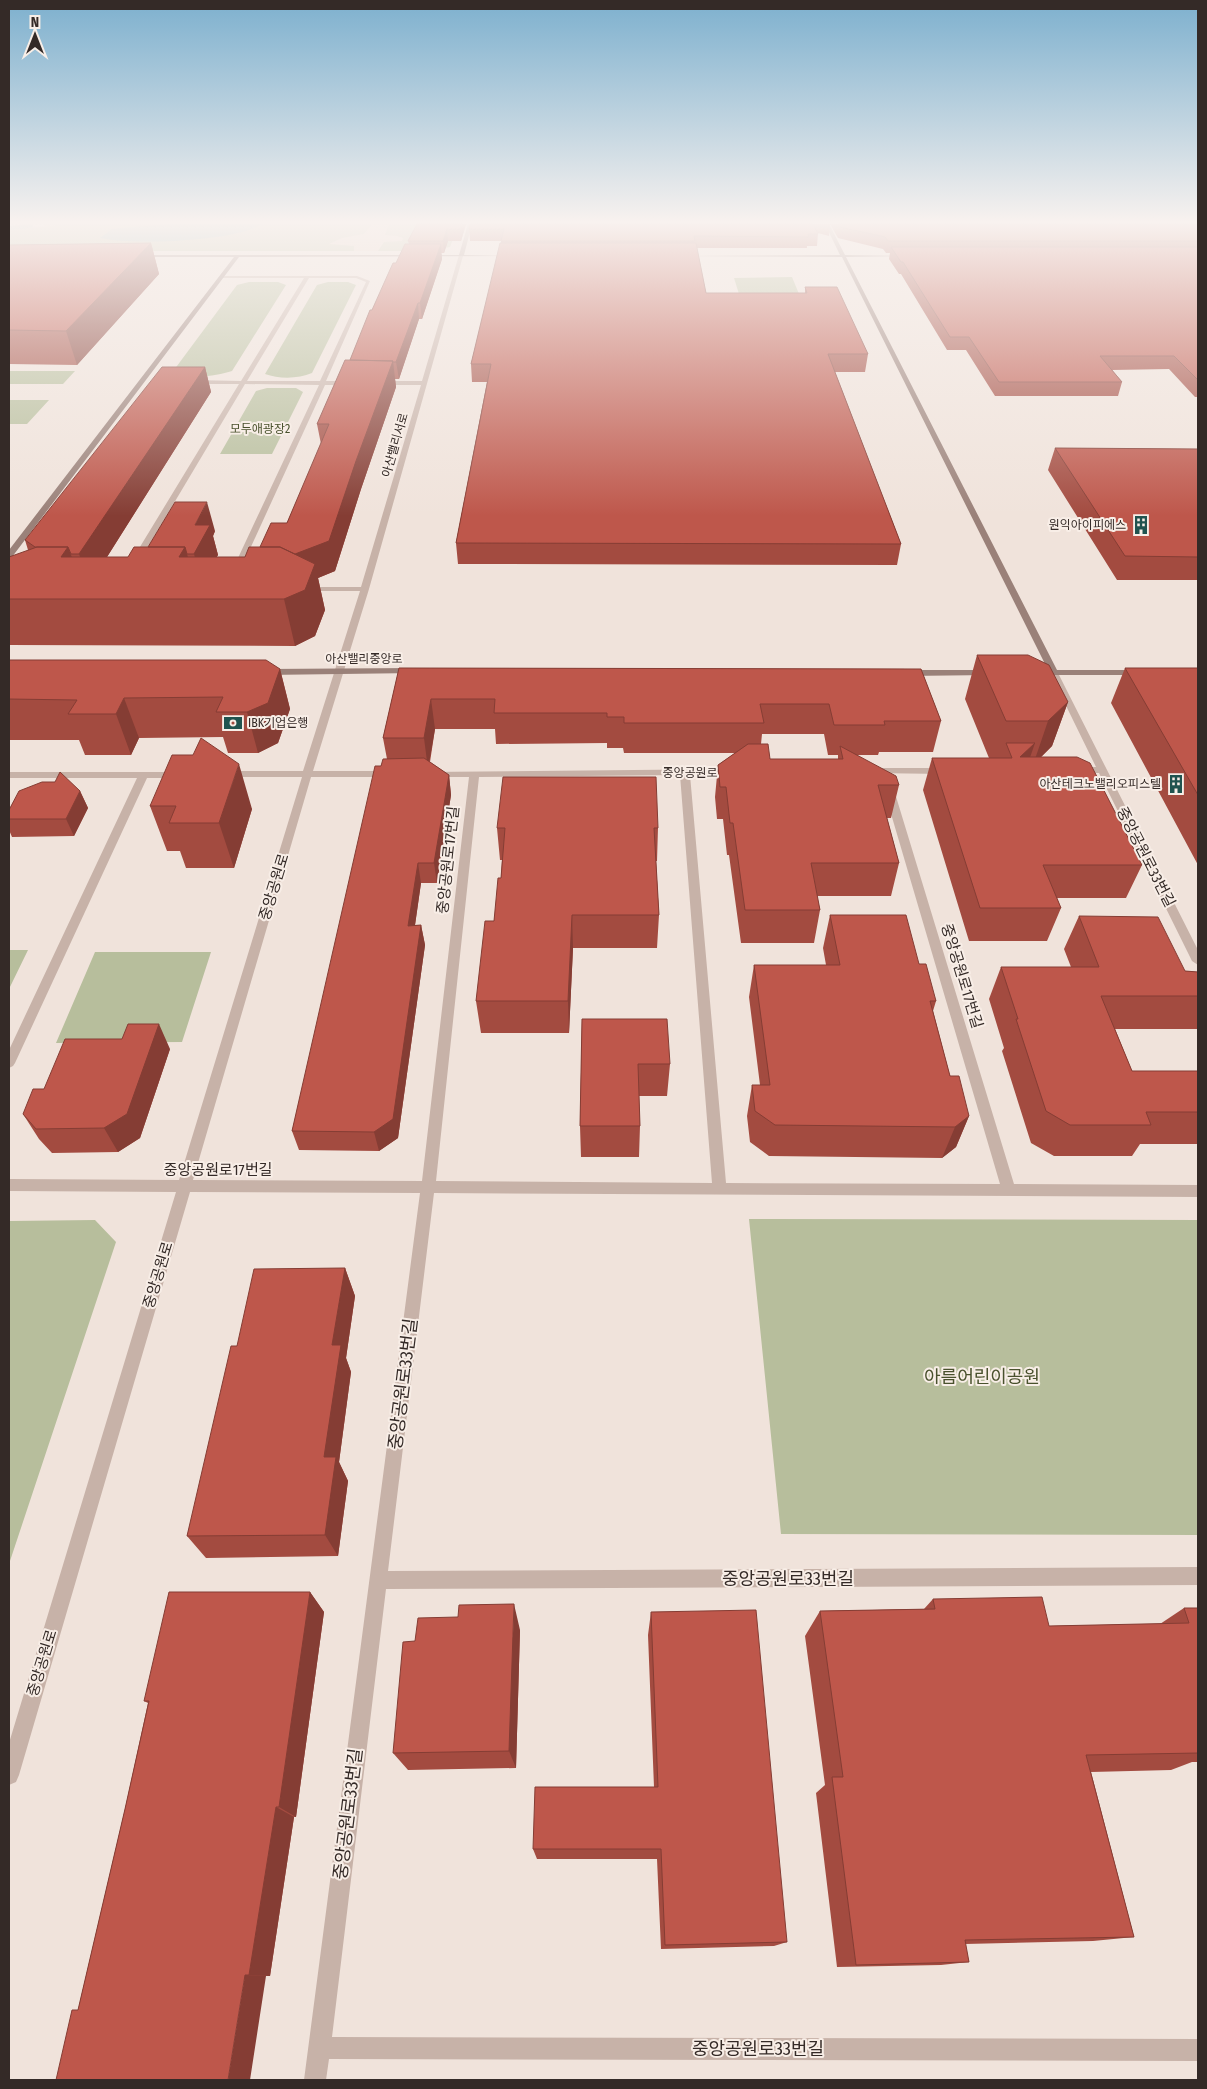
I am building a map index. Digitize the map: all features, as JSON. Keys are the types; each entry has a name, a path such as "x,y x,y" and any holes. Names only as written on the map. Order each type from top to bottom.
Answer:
{"street":[{"path":"9,555 189,321"},
{"path":"131,568 281,321"},
{"path":"230,582 351,321"},
{"name":"아산밸리서로","path":"338,671 365,589 441,321"},
{"path":"876,321 1054,673"},
{"path":"142,382 151,382"},
{"path":"187,382 359,383"},
{"path":"368,383 425,383"},
{"path":"295,588 365,589"},
{"name":"중앙공원로","path":"9,1775 338,671"},
{"name":"아산밸리중앙로","path":"254,672 419,672"},
{"path":"892,673 999,673"},
{"path":"1026,673 1152,673"},
{"name":"중앙공원로33번길","path":"1054,673 1198,961"},
{"path":"1066,770 1102,770"},
{"name":"중앙공원로17번길","path":"884,771 1009,1190"},
{"path":"864,772 955,771"},
{"name":"중앙공원로","path":"416,774 742,772"},
{"path":"684,773 719,1188"},
{"path":"9,775 189,774"},
{"path":"217,774 396,774"},
{"name":"중앙공원로17번길","path":"428,1187 474,774"},
{"path":"9,1063 143,775"},
{"name":"중앙공원로17번길","path":"9,1186 1198,1191"},
{"name":"중앙공원로33번길","path":"314,2080 428,1187"},
{"name":"중앙공원로33번길","path":"378,1580 1198,1576"},
{"name":"중앙공원로33번길","path":"318,2048 1198,2050"}],"green space":[{"path":"210,321 263,321 232,371 210,376 187,376 174,370"},
{"path":"296,321 338,321 312,373 288,378 265,374"},
{"path":"9,371 75,371 63,384 9,384"},
{"name":"모두애광장2","path":"267,388 296,388 303,392 272,454 220,454 256,391"},
{"path":"9,400 49,400 27,424 9,424"},
{"path":"9,950 28,950 9,989"},
{"path":"95,952 211,952 182,1042 56,1043"},
{"name":"아름어린이공원","path":"749,1219 1198,1220 1198,1535 781,1534"},
{"path":"95,1220 116,1242 9,1564 9,1221"}],"building":[{"path":"9,321 75,321 66,331 9,330"},
{"path":"365,321 411,321 396,362 350,360"},
{"path":"481,321 853,321 868,354 828,354 901,544 456,543 491,364 471,364"},
{"path":"940,321 1198,321 1198,380 1174,356 1100,356 1122,382 999,382 969,337 950,337"},
{"path":"345,360 393,361 329,541 295,554 280,547 260,547 271,523 287,523 329,424 317,424"},
{"path":"162,367 205,367 79,554 71,554 68,547 35,547 25,540"},
{"name":"원익아이피에스","path":"1055,448 1198,449 1198,557 1125,556"},
{"path":"175,502 207,502 195,525 210,525 194,554 187,554 185,547 148,547"},
{"path":"37,547 68,547 61,557 128,557 134,547 185,547 179,557 245,557 249,547 280,547 315,564 305,590 284,599 9,599 9,557"},
{"path":"977,655 1028,655 1049,665 1068,702 1048,721 1006,721"},
{"path":"9,660 266,660 280,669 268,703 247,712 216,712 223,697 124,698 116,714 68,714 77,700 9,699"},
{"path":"399,668 921,669 941,721 884,721 885,725 834,725 829,704 760,704 764,723 624,723 624,717 607,717 607,713 494,713 495,699 431,699 424,738 383,738"},
{"path":"1125,668 1198,668 1198,795"},
{"path":"201,738 239,764 219,823 169,823 176,806 150,806 172,755 193,755"},
{"path":"1006,743 1035,743 1020,757 1077,757 1090,763 1142,865 1043,865 1061,908 980,908 932,758 1012,758"},
{"path":"748,744 768,744 770,759 843,759 840,746 896,776 899,785 878,785 899,863 811,863 820,910 745,910 733,823 730,823 726,787 720,787 718,765"},
{"path":"424,758 449,775 434,863 418,863 408,926 421,925 393,1119 374,1132 292,1131 375,766 381,766 383,759"},
{"path":"60,772 80,791 66,819 9,819 9,810 19,791 42,782 55,782"},
{"path":"503,777 656,777 658,828 654,828 659,915 572,915 568,1001 476,1001 485,921 494,921 498,878 501,878 505,828 497,828"},
{"path":"830,915 906,915 919,964 926,964 936,1001 930,1001 950,1076 959,1076 969,1116 955,1127 775,1125 755,1111 752,1085 770,1085 754,965 840,965"},
{"path":"1079,916 1158,917 1185,971 1198,972 1198,996 1101,996 1132,1071 1198,1071 1198,1112 1146,1112 1151,1125 1070,1125 1046,1111 1001,967 1099,967"},
{"path":"582,1019 667,1019 670,1064 638,1064 640,1126 580,1126"},
{"path":"128,1024 159,1024 127,1114 104,1128 36,1129 23,1114 33,1089 44,1089 65,1039 122,1039"},
{"path":"345,1268 332,1345 341,1345 324,1457 336,1457 325,1535 187,1536 231,1346 237,1346 254,1269"},
{"path":"169,1592 310,1592 279,1807 276,1807 249,1975 245,1975 228,2080 56,2080 72,2010 78,2010 125,1809 149,1701 144,1701"},
{"path":"1042,1597 1049,1626 1189,1623 1184,1608 1198,1608 1198,1753 1086,1755 1134,1937 965,1940 969,1962 856,1965 832,1777 843,1777 820,1611 935,1609 933,1599"},
{"path":"514,1604 509,1751 393,1753 403,1642 415,1641 418,1618 458,1617 459,1605"},
{"path":"756,1610 787,1942 665,1945 661,1849 533,1849 535,1787 658,1787 651,1612"}],"place":[{"name":"원익아이피에스","path":"1141,525"},
{"name":"IBK기업은행","path":"233,723"},
{"name":"아산테크노밸리오피스텔","path":"1176,784"}]}
